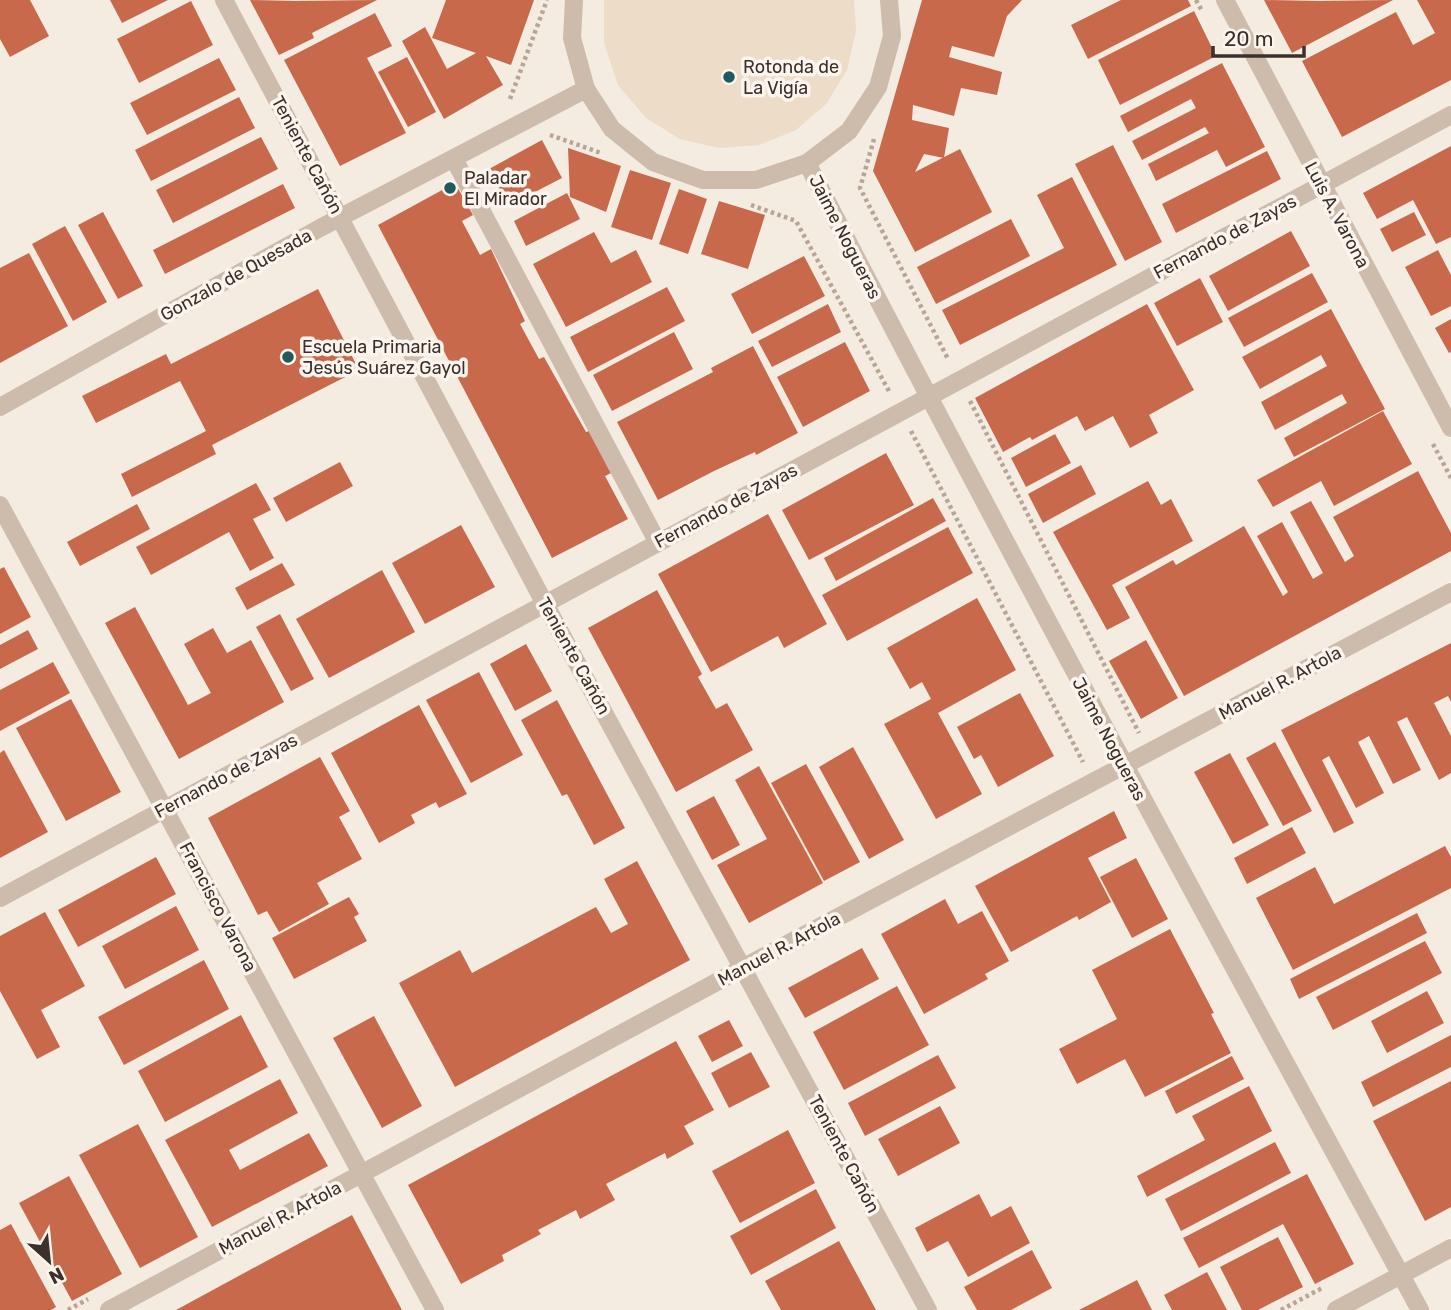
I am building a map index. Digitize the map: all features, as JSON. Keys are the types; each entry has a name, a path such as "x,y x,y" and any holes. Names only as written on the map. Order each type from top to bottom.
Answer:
{"street":[{"name":"Teniente Cañón","path":"224,0 545,604 928,1310"},
{"path":"574,0 572,38 586,89 612,129 653,162 703,180 756,180 807,163 849,131 878,87 892,36 889,0"},
{"name":"Luis A. Varona","path":"1224,0 1451,428"},
{"name":"Gonzalo de Quesada","path":"0,407 341,217 586,89"},
{"name":"Fernando de Zayas","path":"0,898 1451,115"},
{"path":"454,159 658,543"},
{"name":"Jaime Nogueras","path":"807,163 1123,766 1420,1310"},
{"name":"Francisco Varona","path":"0,505 435,1310"},
{"name":"Manuel R. Artola","path":"109,1310 1451,592"},
{"path":"1336,1310 1451,1248"}],"path":[{"path":"500,105 512,98 547,0"},
{"path":"543,133 606,155"},
{"path":"745,203 796,221 900,412 1083,763"}],"shaded area":[{"name":"Rotonda de La Vigía","path":"604,0 854,0 856,31 847,70 826,104 796,130 759,145 719,148 680,139 646,118 618,85 604,43"}],"building":[{"path":"0,0 30,0 49,36 10,57 0,39"},
{"path":"110,0 168,0 122,23"},
{"path":"250,0 377,0 312,33 314,38 279,55"},
{"path":"446,0 534,0 511,65 486,56 503,85 444,119 402,41 425,27 447,69 476,53 432,38"},
{"path":"922,0 1022,0 1007,16 994,57 952,46 949,57 1002,72 997,95 961,88 954,116 913,105 912,120 949,128 944,157 960,149 992,212 915,252 873,171","holes":["924,154 943,158 915,172"]},
{"path":"1121,0 1188,0 1191,6 1088,59 1071,25"},
{"path":"1264,0 1317,1 1393,0 1292,53"},
{"path":"1417,0 1451,0 1451,80 1342,137 1302,61 1396,12 1413,45 1435,33"},
{"path":"191,1 213,45 139,83 117,39"},
{"path":"1194,11 1216,56 1120,105 1098,60"},
{"path":"375,13 392,46 367,58 406,133 340,166 284,60"},
{"path":"407,57 436,112 408,127 378,72"},
{"path":"219,58 236,90 147,135 130,103"},
{"path":"1222,63 1265,147 1226,167 1217,150 1156,181 1148,164 1209,133 1205,127 1142,160 1132,141 1196,108 1191,99 1128,132 1120,116"},
{"path":"239,97 255,128 151,181 135,150"},
{"path":"261,137 278,169 173,223 156,190"},
{"path":"542,140 562,178 508,206 489,169"},
{"path":"1113,145 1162,242 1125,261 1075,164"},
{"path":"1451,146 1451,237 1436,244 1413,200 1377,219 1363,193"},
{"path":"568,148 621,166 606,212 570,197"},
{"path":"1267,151 1281,179 1176,233 1162,204"},
{"path":"630,170 671,183 652,240 611,227"},
{"path":"1072,177 1117,265 960,345 942,310 1064,248 1037,195"},
{"path":"455,183 473,215 462,221 480,255 491,249 525,321 520,324 539,359 544,357 586,432 589,431 611,473 605,476 628,519 552,558 378,225"},
{"path":"283,184 295,208 165,274 153,250"},
{"path":"679,189 707,199 688,254 659,244"},
{"path":"567,193 580,219 526,246 514,221"},
{"path":"719,201 765,215 748,269 701,254"},
{"path":"103,212 143,286 118,299 78,225"},
{"path":"1414,212 1426,235 1392,252 1380,229"},
{"path":"1011,219 1030,256 936,304 917,267"},
{"path":"65,226 107,302 73,321 32,244"},
{"path":"1291,231 1310,266 1228,311 1209,276"},
{"path":"594,232 611,263 636,250 652,282 566,327 533,264"},
{"path":"1438,250 1451,275 1451,306 1431,316 1405,267"},
{"path":"29,253 68,326 0,363 0,268"},
{"path":"804,256 825,296 752,334 731,294"},
{"path":"1312,273 1328,302 1244,347 1228,318"},
{"path":"1200,278 1223,322 1177,346 1154,303"},
{"path":"667,287 685,321 588,372 570,337"},
{"path":"318,289 359,370 212,445 216,454 132,497 121,474 206,431 180,381 96,423 82,396 166,354 171,364"},
{"path":"828,304 841,332 772,367 758,341"},
{"path":"1147,304 1194,390 1149,415 1158,433 1130,448 1113,416 1085,431 1077,416 1003,452 975,398"},
{"path":"1331,309 1385,409 1294,457 1284,438 1347,403 1342,394 1275,430 1261,402 1327,366 1321,355 1260,389 1242,357"},
{"path":"1451,319 1451,352 1449,353 1435,328"},
{"path":"674,332 693,369 612,411 593,375"},
{"path":"845,342 870,391 803,427 777,377"},
{"path":"753,346 798,433 658,500 617,422 713,372 711,368"},
{"path":"1383,411 1412,464 1334,506 1321,481 1273,507 1257,480"},
{"path":"1055,434 1071,463 1026,487 1011,458"},
{"path":"886,453 914,505 809,560 782,510"},
{"path":"340,462 353,486 286,522 273,498"},
{"path":"1081,465 1096,494 1043,523 1028,494"},
{"path":"1418,471 1451,533 1451,551 1184,696 1125,587 1173,560 1176,565 1244,526 1283,596 1288,592 1257,536 1282,522 1313,579 1323,573 1290,512 1311,501 1345,562 1354,556 1333,517"},
{"path":"1148,481 1161,505 1171,499 1193,541 1112,585 1130,618 1107,630 1053,532"},
{"path":"256,483 271,510 253,519 274,558 250,571 229,532 151,575 136,547"},
{"path":"933,498 946,521 836,581 824,558"},
{"path":"137,504 150,529 80,566 67,542"},
{"path":"768,514 827,624 784,648 778,636 711,672 658,574"},
{"path":"461,525 495,587 425,624 392,563"},
{"path":"948,527 973,573 847,641 822,595"},
{"path":"282,563 295,585 247,610 235,588"},
{"path":"4,567 31,617 0,634 0,569"},
{"path":"382,570 415,632 329,678 296,619"},
{"path":"657,590 702,674 698,677 716,709 727,703 753,750 676,792 588,628"},
{"path":"977,598 1016,670 938,713 982,794 936,819 884,724 931,699 922,682 910,689 887,648"},
{"path":"135,607 188,705 211,693 184,644 213,628 227,653 251,640 284,702 179,759 105,623"},
{"path":"280,614 314,679 291,691 256,627"},
{"path":"28,630 38,649 0,669 0,645"},
{"path":"1146,640 1178,698 1141,719 1109,661"},
{"path":"1451,643 1451,702 1448,696 1434,703 1451,736 1451,773 1439,780 1407,717 1397,722 1421,770 1393,784 1369,736 1358,742 1384,793 1356,808 1329,756 1322,760 1354,823 1334,833 1281,730"},
{"path":"526,644 552,691 515,711 490,664"},
{"path":"53,662 70,693 0,731 0,690"},
{"path":"479,672 523,755 471,783 426,700"},
{"path":"1020,693 1054,756 998,787 981,755 974,759 957,727"},
{"path":"71,699 121,792 66,821 16,728"},
{"path":"557,700 625,828 594,845 567,794 562,796 521,720"},
{"path":"419,705 467,794 439,808 436,802 411,815 415,823 379,843 331,753"},
{"path":"1275,742 1312,811 1283,826 1246,758"},
{"path":"853,747 904,840 869,859 819,767"},
{"path":"4,750 48,832 0,858 0,753"},
{"path":"1230,753 1269,825 1233,844 1194,772"},
{"path":"320,757 350,811 339,817 362,859 317,883 329,904 279,932 267,911 258,915 208,818"},
{"path":"806,764 860,862 824,881 771,783"},
{"path":"759,766 823,883 749,923 717,865 767,839 735,780"},
{"path":"714,796 740,845 712,860 686,811"},
{"path":"1114,811 1127,838 1088,858 1111,902 1079,920 1077,916 1011,952 975,886"},
{"path":"1292,827 1306,853 1247,884 1234,858"},
{"path":"1445,846 1451,857 1451,888 1293,970 1256,898 1315,867 1334,904"},
{"path":"156,857 176,894 78,947 58,910"},
{"path":"1136,858 1168,919 1132,938 1100,877"},
{"path":"637,861 690,960 455,1087 399,983 460,950 472,973 596,907 611,933 628,924 604,879"},
{"path":"349,897 359,914 354,917 367,941 294,979 272,938"},
{"path":"945,899 958,924 982,911 1009,961 985,974 988,979 924,1014 881,934"},
{"path":"176,906 199,950 125,989 102,946"},
{"path":"45,912 85,986 41,1010 60,1047 37,1059 0,991 0,936"},
{"path":"1417,913 1427,933 1299,999 1290,979"},
{"path":"1170,929 1214,1013 1211,1014 1231,1053 1145,1097 1125,1059 1077,1084 1059,1049 1117,1019 1092,970"},
{"path":"1425,941 1442,973 1333,1030 1316,997"},
{"path":"862,948 879,979 805,1018 788,988"},
{"path":"204,960 229,1009 124,1065 98,1017"},
{"path":"897,986 929,1045 844,1090 813,1032"},
{"path":"1427,991 1444,1023 1387,1053 1371,1021"},
{"path":"241,1015 268,1067 165,1122 138,1071"},
{"path":"374,1016 422,1106 382,1128 333,1038"},
{"path":"729,1020 743,1046 712,1062 698,1036"},
{"path":"1451,1035 1451,1067 1373,1107 1361,1082"},
{"path":"676,1041 714,1110 684,1126 694,1144 667,1159 665,1153 606,1184 615,1200 580,1219 576,1210 538,1230 541,1234 502,1255 504,1261 461,1284 408,1185"},
{"path":"751,1052 770,1087 729,1108 711,1073"},
{"path":"938,1055 956,1088 865,1136 848,1103"},
{"path":"1232,1056 1244,1079 1176,1114 1165,1091"},
{"path":"280,1079 298,1113 229,1150 240,1170 309,1133 328,1166 212,1227 165,1140"},
{"path":"1451,1081 1451,1207 1425,1221 1373,1121"},
{"path":"1249,1086 1272,1131 1147,1197 1137,1176 1205,1140 1192,1116"},
{"path":"940,1106 960,1143 898,1176 878,1139"},
{"path":"138,1124 198,1237 140,1268 79,1155"},
{"path":"788,1130 815,1183 740,1223 712,1171"},
{"path":"1275,1142 1291,1173 1181,1231 1165,1199"},
{"path":"1307,1174 1354,1264 1315,1284 1283,1224 1199,1268 1183,1238"},
{"path":"69,1176 122,1274 72,1301 19,1203"},
{"path":"816,1189 836,1228 751,1275 730,1236"},
{"path":"979,1194 991,1217 1011,1206 1030,1243 968,1277 948,1241 927,1252 915,1228"},
{"path":"352,1215 402,1310 176,1310 246,1272"},
{"path":"11,1224 56,1307 51,1310 0,1310 0,1230"},
{"path":"1278,1237 1303,1287 1258,1310 1242,1310 1220,1267"},
{"path":"839,1241 876,1310 781,1310 765,1281"},
{"path":"1032,1250 1052,1288 1011,1310 977,1310 964,1287"},
{"path":"1207,1272 1227,1310 1172,1310 1164,1295"},
{"path":"1137,1280 1152,1310 1079,1310"}],"place":[{"name":"Rotonda de La Vigía","path":"729,77"},
{"name":"Paladar El Mirador","path":"450,188"},
{"name":"Escuela Primaria Jesús Suárez Gayol","path":"288,357"}]}
